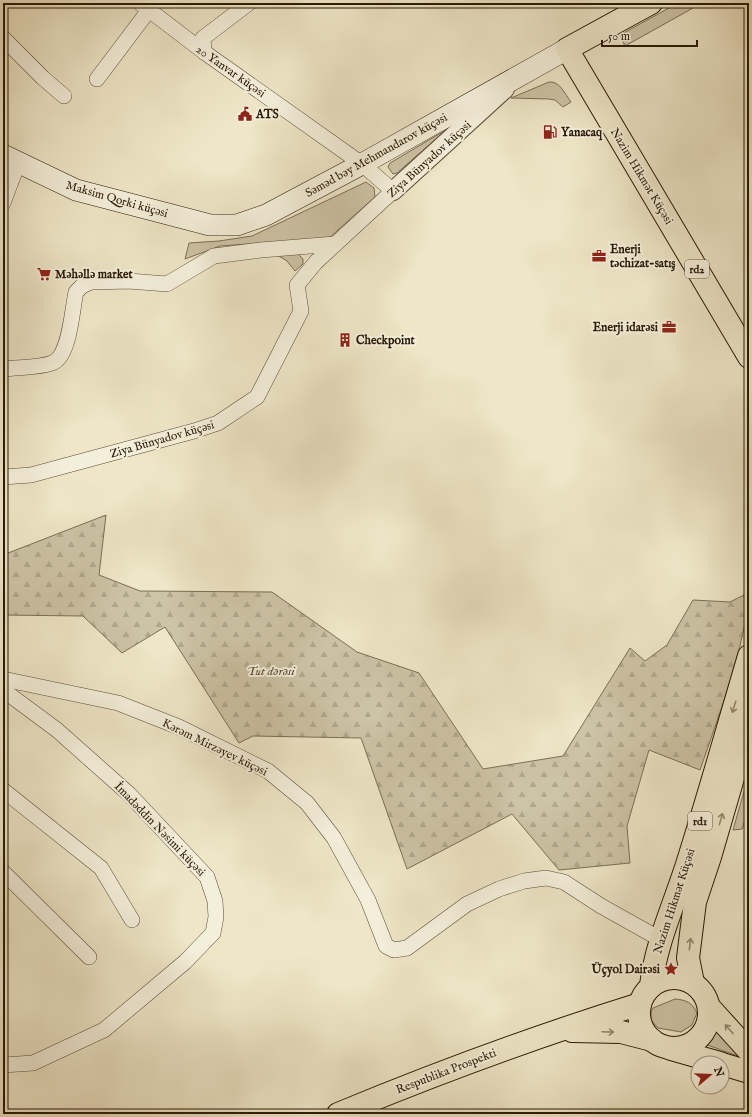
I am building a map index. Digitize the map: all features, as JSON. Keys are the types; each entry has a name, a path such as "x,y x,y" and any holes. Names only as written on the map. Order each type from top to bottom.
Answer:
{"main road":[{"name":"Səməd bəy Mehmandarov küçəsi","path":"237,225 266,215 362,164 518,76 568,51 651,3"},
{"name":"Nazim Hikmət Küçəsi","path":"568,51 749,357"},
{"name":"Maksim Qorki küçəsi","path":"11,159 76,190 210,225 237,225"},
{"name":"Nazim Hikmət Küçəsi","path":"645,995 660,939 688,859 749,656"},
{"name":"Nazim Hikmət Küçəsi","path":"693,983 688,958 695,902 710,857 749,723"},
{"path":"709,1007 707,1023 699,1038 680,1048 660,1044 645,1033 640,1024 639,1014 645,995 660,980 671,977 683,978 693,983 700,989 709,1007 749,1051"},
{"name":"Respublika Prospekti","path":"338,1114 431,1076 555,1031 645,995"},
{"path":"555,1031 621,1032 695,1055"},
{"path":"730,1066 749,1072"}],"street":[{"path":"204,52 203,38 249,3"},
{"path":"97,79 144,6"},
{"name":"20 Yanvar küçəsi","path":"144,6 204,52 362,164 394,191"},
{"path":"3,38 43,78 64,96"},
{"name":"Ziya Bünyadov küçəsi","path":"3,477 31,475 206,427 218,423 257,397 301,311 297,285 316,262 335,244 518,76"},
{"path":"3,203 11,159"},
{"path":"3,369 45,365 54,363 61,357 65,348 76,292 82,286 92,282 128,281 167,284 214,256 261,250 335,244"},
{"name":"Kərəm Mirzəyev küçəsi","path":"3,679 118,703 179,727 268,771 308,804 334,838 368,900 386,946 394,950 407,948 467,904 524,881 546,878 564,882 601,906 660,939"},
{"name":"İmadəddin Nəsimi küçəsi","path":"3,690 57,730 135,800 207,877 215,901 216,917 213,933 185,962 104,1030 33,1063 3,1065"},
{"path":"3,790 101,868 132,920"},
{"path":"3,872 89,957"}],"green space":[{"path":"678,3 702,3 625,46 620,35"},
{"path":"549,82 553,82 559,86 571,102 563,107 555,100 511,98"},
{"path":"446,130 397,173 393,174 388,167 390,163"},
{"path":"366,182 374,188 375,197 329,238 220,246 185,259 189,243 219,241 252,236"},
{"path":"274,253 298,254 303,259 303,264 295,271 287,261"},
{"name":"Tut dərəsi","path":"106,515 99,575 140,591 272,592 357,652 419,673 483,769 563,756 630,648 645,661 667,645 693,600 730,602 744,595 749,577 745,622 740,647 732,674 700,770 649,750 627,826 630,863 559,870 512,814 407,869 361,738 253,736 239,743 165,627 122,653 83,616 3,615 3,555"},
{"path":"749,774 749,807 742,829 733,830"},
{"path":"675,999 688,1002 695,1009 697,1013 692,1025 681,1032 658,1028 651,1020 651,1012 653,1008"},
{"path":"715,1024 746,1059 702,1043 713,1032"}],"place":[{"name":"ATS","path":"245,114"},
{"name":"Yanacaq","path":"550,132"},
{"name":"Enerji təchizat-satış","path":"599,256"},
{"name":"Məhəllə market","path":"44,274"},
{"name":"Enerji idarəsi","path":"669,327"},
{"name":"Checkpoint","path":"345,340"},
{"name":"Üçyol Dairəsi","path":"671,969"}]}
